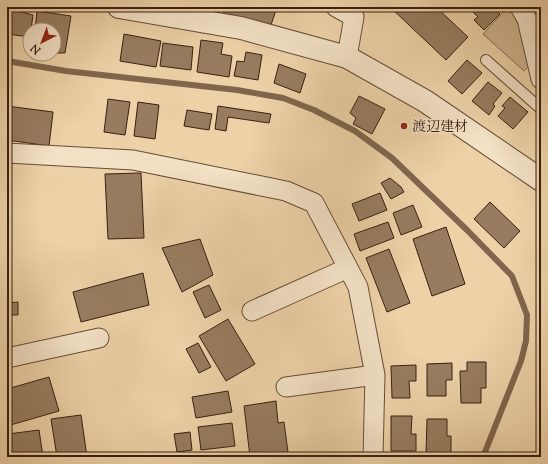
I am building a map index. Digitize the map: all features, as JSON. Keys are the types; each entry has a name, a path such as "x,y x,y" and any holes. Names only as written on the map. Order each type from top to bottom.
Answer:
{"street":[{"path":"119,7 241,28 347,57 425,101 539,174"},
{"path":"336,7 354,17 347,57"},
{"path":"520,7 528,25 541,79"},
{"path":"7,153 133,160 286,191 314,203 358,287 375,375 373,457"},
{"path":"252,311 348,268"},
{"path":"7,358 99,338"},
{"path":"286,387 375,375"}],"lane":[{"path":"486,60 541,109"}],"shaded area":[{"path":"508,7 510,7 522,32 530,65 524,71 483,34"}],"building":[{"path":"226,7 277,7 270,28 223,14"},
{"path":"390,7 436,7 468,37 446,60"},
{"path":"468,7 492,7 500,14 484,30 474,20 478,17"},
{"path":"7,8 33,15 32,22 22,22 22,36 7,34"},
{"path":"37,11 71,16 65,53 62,53 62,22 36,22"},
{"path":"124,34 161,41 156,67 120,61"},
{"path":"201,40 223,43 221,54 232,56 229,77 197,72"},
{"path":"163,43 193,47 191,70 160,66"},
{"path":"246,52 262,55 258,80 234,76 237,61 244,62"},
{"path":"467,60 482,73 462,94 448,81"},
{"path":"279,64 306,74 300,93 274,83"},
{"path":"488,82 502,93 493,104 495,106 489,115 472,101"},
{"path":"359,96 385,109 372,134 353,124 356,118 350,113"},
{"path":"510,97 528,112 513,129 498,116 505,108 502,106"},
{"path":"108,99 130,102 125,135 104,132"},
{"path":"138,102 159,105 155,139 134,136"},
{"path":"7,106 53,112 49,146 7,140"},
{"path":"218,106 271,114 269,123 228,117 226,131 215,129"},
{"path":"187,110 212,114 209,130 184,126"},
{"path":"141,173 144,238 108,239 105,174"},
{"path":"390,178 401,187 404,192 391,199 381,183"},
{"path":"380,193 387,210 359,221 352,204"},
{"path":"490,202 520,231 504,248 474,219"},
{"path":"413,205 422,227 401,235 393,213"},
{"path":"388,222 394,238 360,251 354,234"},
{"path":"446,227 465,284 432,296 413,239"},
{"path":"200,239 213,275 182,292 162,248"},
{"path":"389,249 410,303 387,312 366,258"},
{"path":"143,273 149,305 81,322 73,292"},
{"path":"209,285 221,310 205,318 193,292"},
{"path":"18,302 18,315 7,315 7,303"},
{"path":"228,319 255,364 226,381 199,336"},
{"path":"198,343 211,367 199,373 186,349"},
{"path":"467,362 486,362 486,388 481,388 481,403 461,403 460,371 467,371"},
{"path":"452,363 452,380 446,380 446,396 427,396 427,364"},
{"path":"416,365 416,381 409,381 410,398 392,398 391,366"},
{"path":"49,377 59,411 7,426 7,389"},
{"path":"228,391 232,412 196,418 192,397"},
{"path":"276,401 278,423 284,422 288,452 264,457 250,457 244,406"},
{"path":"81,415 87,457 57,457 51,419"},
{"path":"391,416 412,416 411,434 416,434 416,451 391,451"},
{"path":"427,419 447,419 447,436 451,436 451,454 426,454"},
{"path":"232,423 235,446 201,450 198,427"},
{"path":"39,430 43,457 11,457 8,434"},
{"path":"190,432 192,450 177,452 174,434"},
{"path":"241,453 241,457 215,457 215,455"}],"waterway":[{"path":"7,61 66,71 237,90 283,98 314,110 355,131 392,158 468,231 512,276 527,315 526,341 521,361 483,457"}],"place":[{"name":"渡辺建材","path":"404,126"}]}
